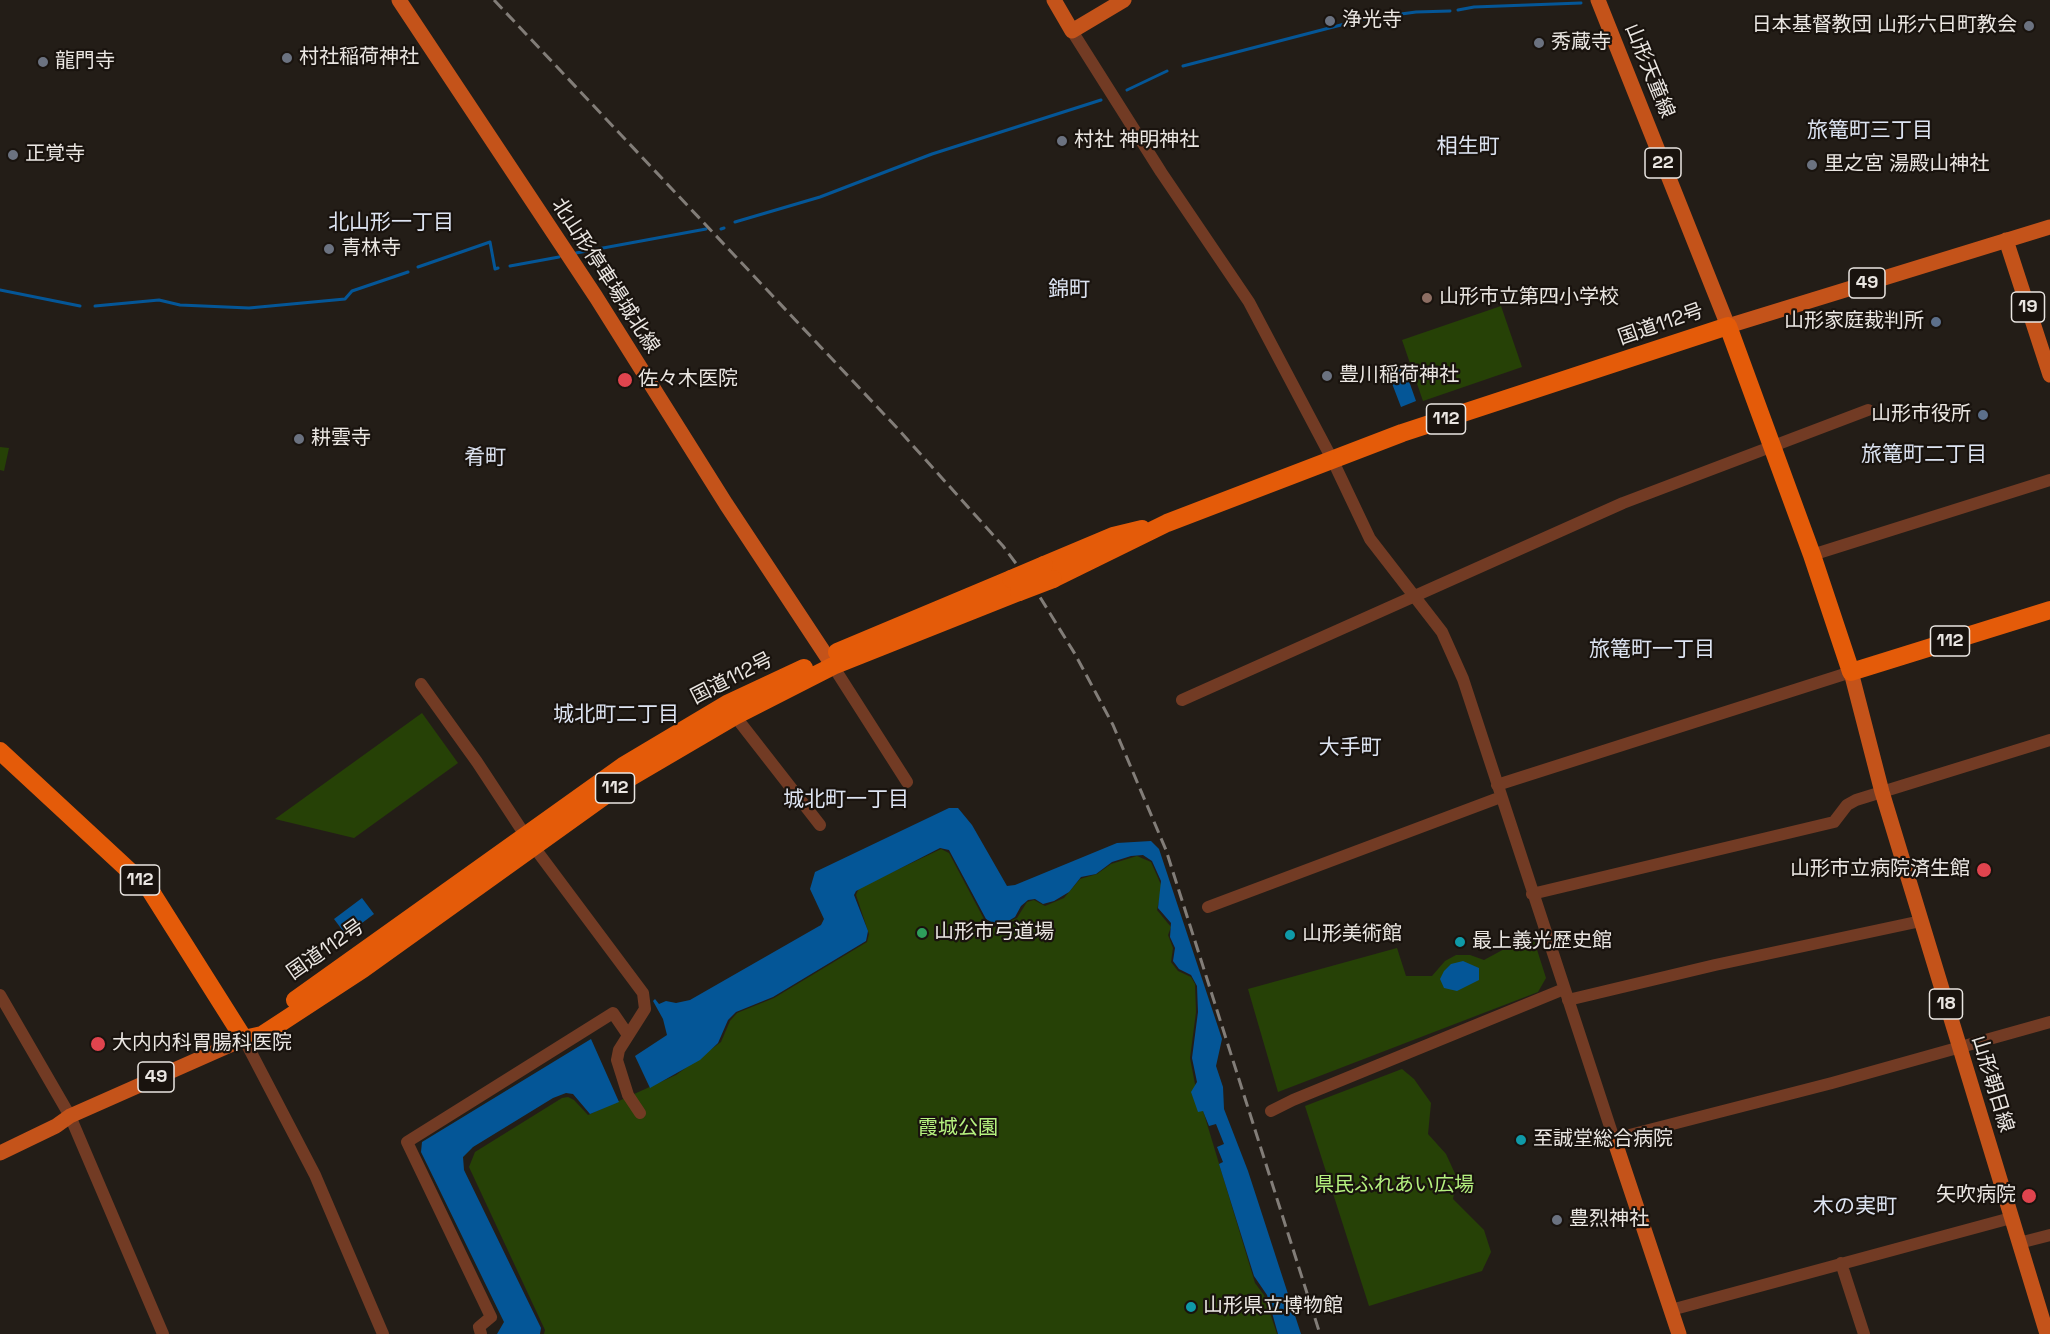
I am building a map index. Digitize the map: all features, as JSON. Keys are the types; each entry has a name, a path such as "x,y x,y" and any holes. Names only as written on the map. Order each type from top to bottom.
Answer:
{"highway":[{"name":"国道112号","path":"244,1039 262,1035 363,969 623,766 728,704 1167,523 1332,459 1402,433 1728,326 1812,555 1851,672"},
{"name":"112","path":"1851,672 2050,610"},
{"name":"国道112号","path":"529,840 631,777 830,662"},
{"name":"112","path":"0,751 150,890 244,1039"}],"main road":[{"name":"北山形停車場城北線","path":"399,0 589,288 830,662"},
{"path":"1054,0 1072,31 1124,0"},
{"name":"山形天童線","path":"1598,0 1728,326"},
{"path":"2006,240 2050,227"},
{"name":"49","path":"1728,326 2006,240"},
{"name":"19","path":"2006,240 2050,375"},
{"name":"山形朝日線","path":"1851,672 1882,792 2046,1334"},
{"name":"49","path":"0,1153 56,1126 70,1116 244,1039"},
{"name":"49","path":"0,1144 53,1119 70,1116"},
{"path":"1614,1139 1678,1334"}],"street":[{"path":"1072,31 1161,172 1249,302 1332,459 1370,539 1442,632 1463,679 1614,1139 1832,1083 2050,1022"},
{"path":"1182,700 1623,503 1868,410"},
{"path":"1812,555 2050,480"},
{"path":"830,662 907,782"},
{"path":"1208,907 1498,791 1851,672"},
{"path":"421,684 529,840 643,993 645,1009 627,1035 619,1050 617,1060 628,1095 640,1113"},
{"path":"735,716 820,825"},
{"path":"1532,894 1834,822 1847,805 1856,800 2050,740"},
{"path":"1271,1111 1293,1100 1566,995 1921,921"},
{"path":"0,995 70,1116 163,1334"},
{"path":"481,1334 479,1327 491,1317 407,1142 613,1013 627,1035"},
{"path":"244,1039 315,1175 383,1334"},
{"path":"1671,1310 2011,1218"},
{"path":"2019,1243 2050,1234"},
{"path":"1841,1263 1864,1334"}],"green space":[{"path":"1501,306 1522,367 1423,401 1402,340"},
{"path":"0,447 9,448 4,471 0,470"},
{"path":"422,713 458,763 354,838 275,819"},
{"name":"霞城公園","path":"941,849 949,853 985,921 995,927 1017,918 1027,902 1034,900 1045,906 1064,898 1080,879 1097,874 1111,864 1137,856 1151,862 1162,887 1157,910 1171,927 1168,935 1173,948 1171,962 1178,971 1191,977 1195,984 1196,1012 1190,1058 1195,1084 1255,1283 1264,1295 1277,1334 544,1334 545,1330 469,1167 475,1152 562,1098 568,1097 574,1100 588,1115 676,1075 721,1042 730,1021 737,1013 774,998 867,942 869,934 856,895 859,888"},
{"path":"1532,934 1546,978 1538,992 1278,1092 1248,989 1397,948 1406,976 1432,976 1445,961 1456,955 1470,955 1484,960"},
{"name":"県民ふれあい広場","path":"1402,1069 1414,1079 1431,1103 1428,1134 1446,1154 1457,1178 1453,1199 1484,1230 1491,1252 1482,1271 1369,1306 1305,1106"}],"water":[{"path":"1404,367 1416,401 1401,407 1388,373"},
{"path":"949,808 958,808 972,825 1007,886 1015,885 1117,843 1151,841 1159,849 1222,1039 1216,1066 1223,1087 1224,1109 1248,1171 1301,1334 1278,1334 1267,1295 1254,1276 1219,1164 1223,1162 1217,1147 1224,1144 1216,1124 1209,1126 1203,1111 1198,1112 1191,1092 1197,1082 1192,1058 1198,1012 1197,986 1191,975 1179,969 1173,961 1175,948 1170,937 1171,923 1158,908 1161,881 1152,861 1143,855 1112,862 1096,874 1081,877 1069,892 1054,901 1043,904 1035,899 1028,900 1021,906 1015,917 1005,923 995,924 986,919 949,850 940,848 856,891 854,895 868,931 866,941 773,997 736,1012 728,1020 718,1043 700,1060 650,1088 635,1056 667,1035 663,1019 653,1001 655,999 659,1004 666,1001 676,1003 690,1000 821,925 824,919 810,889 815,872"},
{"path":"362,898 374,914 346,935 334,919"},
{"path":"1463,961 1479,968 1479,980 1457,991 1444,988 1440,979 1444,971 1451,964"},
{"path":"591,1039 619,1102 590,1114 573,1094 566,1093 553,1098 473,1147 463,1157 464,1170 541,1328 540,1334 497,1334 504,1322 421,1152 422,1142"}],"waterway":[{"path":"1458,10 1474,7 1581,3"},
{"path":"1183,66 1364,19 1416,12 1450,11"},
{"path":"1127,90 1167,71"},
{"path":"735,222 820,197 932,154 1101,100"},
{"path":"576,253 706,229"},
{"path":"418,267 490,242 495,269 498,268"},
{"path":"510,266 559,257"},
{"path":"95,306 159,300 180,305 249,308 345,299 352,291 408,272"},
{"path":"0,290 80,306"}],"railway":[{"path":"494,0 898,429 1003,546 1035,589 1075,654 1113,725 1166,850 1320,1334"}],"place":[{"name":"浄光寺","path":"1330,21"},
{"name":"日本基督教団 山形六日町教会","path":"2029,26"},
{"name":"秀蔵寺","path":"1539,43"},
{"name":"村社稲荷神社","path":"287,58"},
{"name":"龍門寺","path":"43,62"},
{"name":"村社 神明神社","path":"1062,141"},
{"name":"正覚寺","path":"13,155"},
{"name":"里之宮 湯殿山神社","path":"1812,165"},
{"name":"青林寺","path":"329,249"},
{"name":"山形市立第四小学校","path":"1427,298"},
{"name":"山形家庭裁判所","path":"1936,322"},
{"name":"豊川稲荷神社","path":"1327,376"},
{"name":"佐々木医院","path":"625,380"},
{"name":"山形市役所","path":"1983,415"},
{"name":"耕雲寺","path":"299,439"},
{"name":"山形市立病院済生館","path":"1984,870"},
{"name":"山形市弓道場","path":"922,933"},
{"name":"山形美術館","path":"1290,935"},
{"name":"最上義光歴史館","path":"1460,942"},
{"name":"大内内科胃腸科医院","path":"98,1044"},
{"name":"至誠堂総合病院","path":"1521,1140"},
{"name":"矢吹病院","path":"2029,1196"},
{"name":"豊烈神社","path":"1557,1220"},
{"name":"山形県立博物館","path":"1191,1307"}],"district":[{"name":"旅篭町三丁目","path":"1870,131"},
{"name":"相生町","path":"1468,147"},
{"name":"北山形一丁目","path":"391,223"},
{"name":"錦町","path":"1069,290"},
{"name":"旅篭町二丁目","path":"1924,455"},
{"name":"肴町","path":"485,458"},
{"name":"旅篭町一丁目","path":"1652,650"},
{"name":"城北町二丁目","path":"616,715"},
{"name":"大手町","path":"1350,748"},
{"name":"城北町一丁目","path":"846,800"},
{"name":"木の実町","path":"1855,1207"}]}
